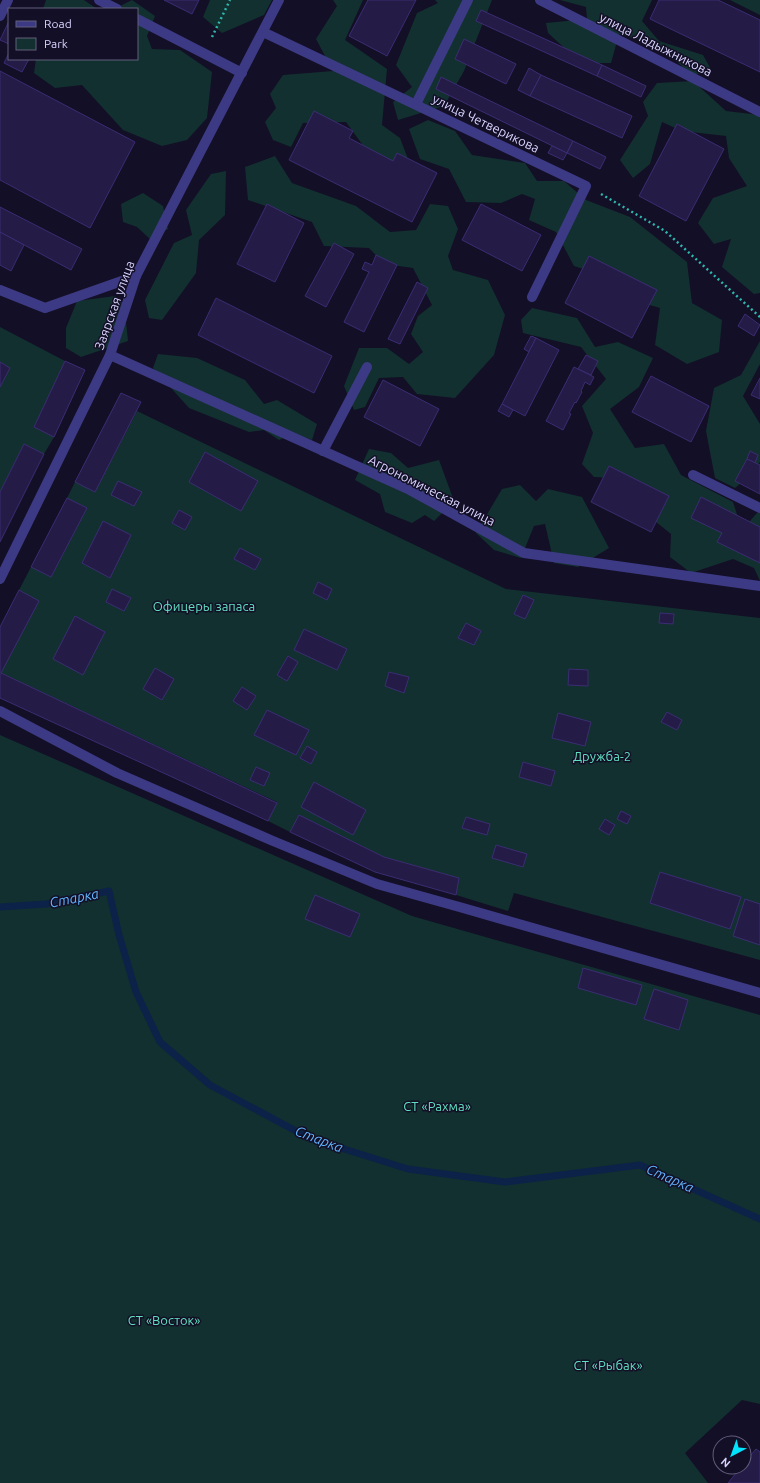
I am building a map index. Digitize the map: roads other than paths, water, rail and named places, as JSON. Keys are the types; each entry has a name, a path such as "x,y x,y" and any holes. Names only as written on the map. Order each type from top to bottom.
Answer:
{"street":[{"path":"0,16 8,0"},
{"path":"99,0 114,8"},
{"name":"Заярская улица","path":"0,579 110,355 136,276 280,0"},
{"path":"416,104 468,0"},
{"name":"улица Ладыжникова","path":"540,0 760,112"},
{"path":"138,20 242,73"},
{"name":"улица Четверикова","path":"263,32 586,186 532,297"},
{"path":"0,290 45,308 136,276"},
{"name":"Агрономическая улица","path":"110,355 410,490 524,552 760,586"},
{"path":"323,451 367,367"},
{"path":"693,475 760,508"},
{"path":"0,710 117,772 273,841 377,884 760,993"}],"waterway":[{"name":"Старка","path":"0,907 46,904 109,891 119,935 136,992 160,1042 210,1085 309,1138 408,1169 505,1182 640,1165 760,1219"}],"park label":[{"name":"Офицеры запаса","path":"204,606"},
{"name":"Дружба-2","path":"602,756"},
{"name":"СТ «Рахма»","path":"437,1106"},
{"name":"СТ «Восток»","path":"164,1320"},
{"name":"СТ «Рыбак»","path":"608,1365"}]}
